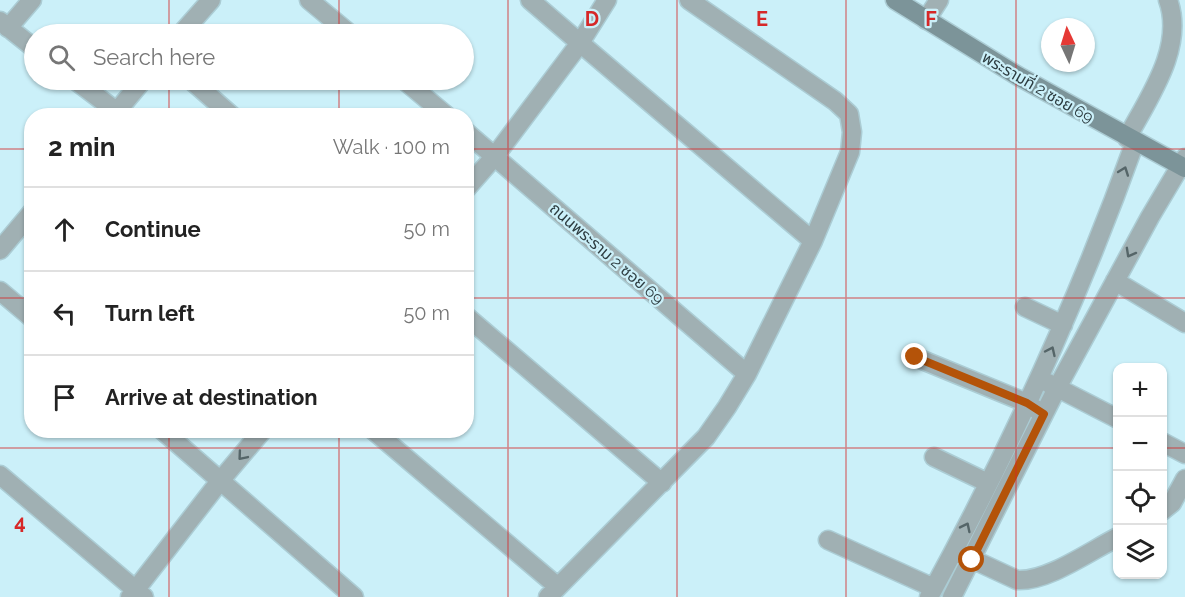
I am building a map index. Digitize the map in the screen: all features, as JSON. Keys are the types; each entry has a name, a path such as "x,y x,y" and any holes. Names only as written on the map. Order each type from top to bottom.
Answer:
{"street":[{"path":"24,40 4,24 32,0"},
{"path":"190,24 211,0"},
{"path":"309,0 339,24"},
{"path":"530,0 813,241"},
{"path":"474,180 495,156 580,43 607,0"},
{"path":"382,438 552,592 706,437 727,408 747,374 813,241 850,152 852,132 849,114 835,101 689,0"},
{"name":"พระรามที่ 2 ซอย 69","path":"895,0 1018,76 1131,140 1183,164"},
{"path":"926,20 939,0"},
{"path":"828,540 931,592 954,551 1027,403 1063,326 1106,222 1131,140 1170,58 1175,32 1168,0"},
{"path":"87,90 108,108"},
{"path":"118,108 134,90"},
{"path":"202,90 223,108"},
{"path":"416,90 437,108"},
{"name":"ถนนพระราม 2 ซอย 69","path":"474,139 747,374"},
{"path":"952,597 1057,388 1115,281 1183,164"},
{"path":"0,250 24,222"},
{"path":"1115,281 1185,323"},
{"path":"0,291 24,311"},
{"path":"1024,307 1063,326"},
{"path":"474,323 662,483"},
{"path":"915,357 1027,403 1044,414"},
{"path":"1038,378 1114,417"},
{"path":"171,438 354,597"},
{"path":"0,475 137,595 220,481 256,438"},
{"path":"1167,445 1185,454"},
{"path":"934,457 988,483"},
{"path":"1167,507 1172,503 1185,479"},
{"path":"954,551 1017,580 1026,580 1042,577 1113,540"}],"route":[{"path":"915,357 1027,403 1044,414 972,560"}]}
